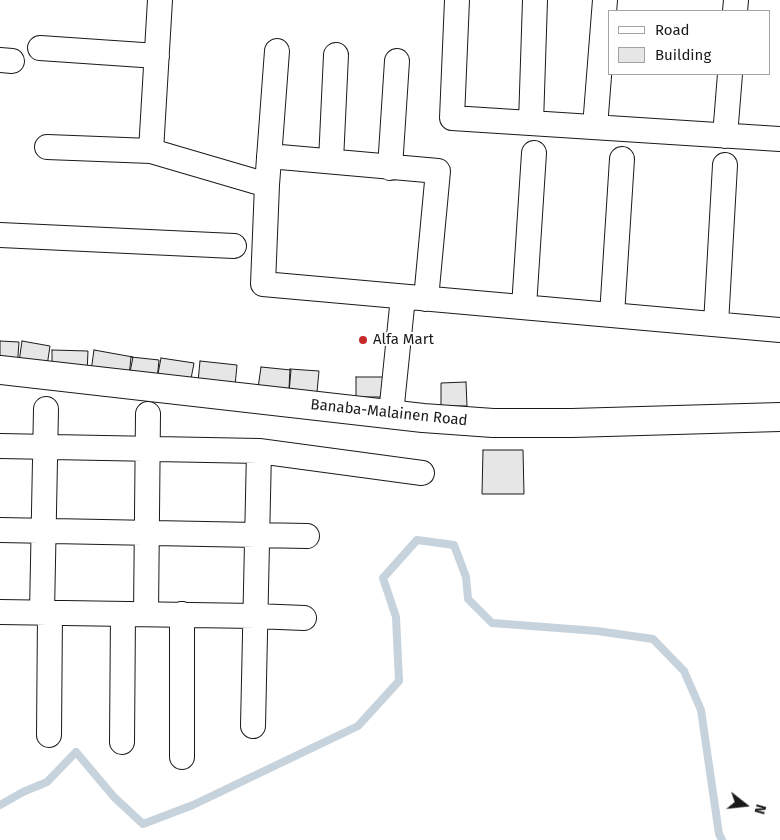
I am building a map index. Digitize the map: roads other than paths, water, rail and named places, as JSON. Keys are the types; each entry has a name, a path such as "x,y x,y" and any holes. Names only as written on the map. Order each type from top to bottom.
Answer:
{"street":[{"path":"151,151 160,0"},
{"path":"457,0 452,118 780,139"},
{"path":"531,123 535,0"},
{"path":"595,127 604,0"},
{"path":"40,48 156,56"},
{"path":"277,51 262,284 780,330"},
{"path":"331,161 336,55"},
{"path":"390,168 397,61"},
{"path":"725,136 730,75"},
{"path":"47,147 151,151 267,184"},
{"path":"524,307 534,153"},
{"path":"269,156 438,171 415,298 391,414"},
{"path":"612,315 622,159"},
{"path":"716,324 725,165"},
{"path":"0,235 234,246"},
{"name":"Banaba-Malainen Road","path":"0,370 391,414 503,423 780,417"},
{"path":"46,409 44,531 49,734"},
{"path":"122,742 134,614 147,533 148,414"},
{"path":"0,446 260,451 422,473"},
{"path":"253,726 260,451"},
{"path":"0,530 308,536"},
{"path":"0,612 182,614 304,618"},
{"path":"182,614 182,756"}],"waterway":[{"path":"0,805 23,792 47,782 76,752 114,797 143,824 193,805 358,726 399,681 396,617 383,578 417,540 454,545 466,577 468,599 492,623 597,631 653,639 684,671 701,710 719,834 722,840"}],"place":[{"name":"Alfa Mart","path":"363,340"}]}
